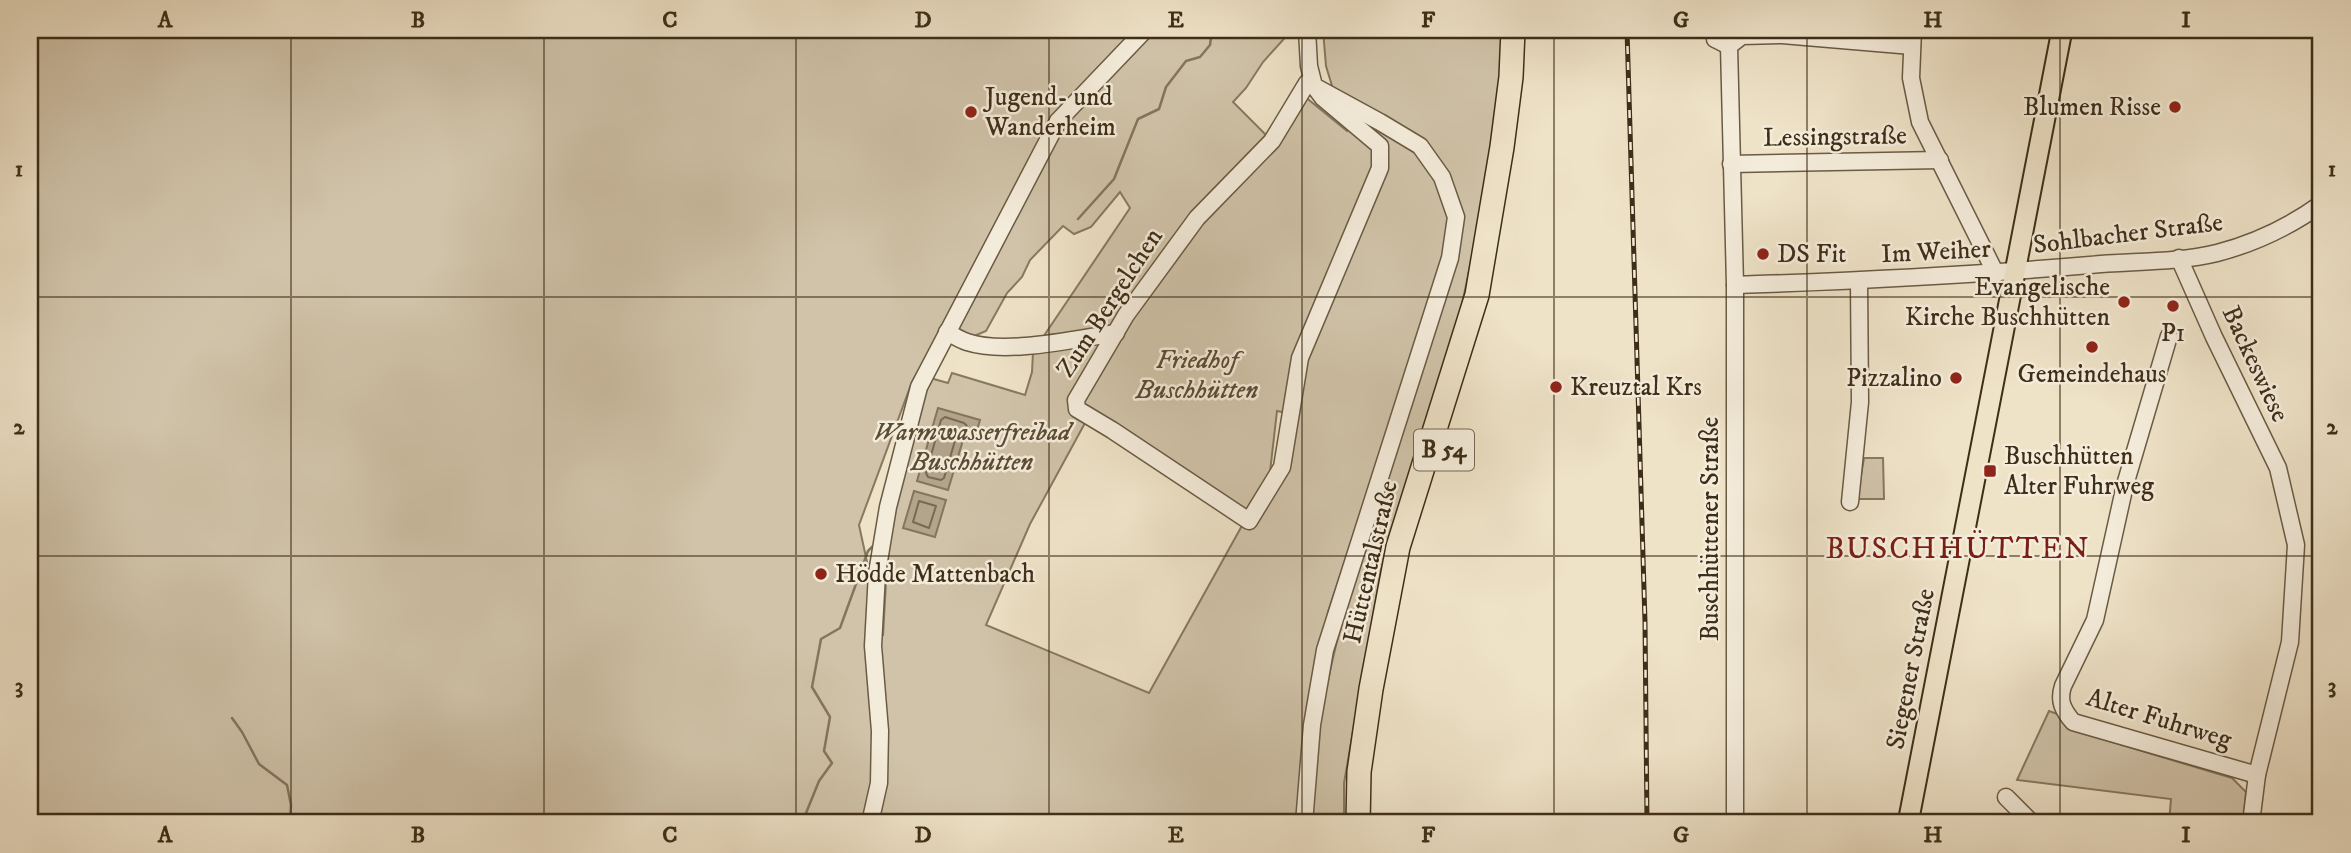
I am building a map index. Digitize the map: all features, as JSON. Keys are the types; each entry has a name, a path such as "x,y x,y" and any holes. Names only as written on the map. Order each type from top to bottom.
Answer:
{"highway":[{"name":"Hüttentalstraße","path":"1373,823 1374,773 1385,691 1413,551 1492,298 1517,150 1519,78 1513,30"},
{"name":"Hüttentalstraße","path":"1358,823 1359,772 1371,689 1398,547 1477,295 1528,30"}],"main road":[{"name":"Siegener Straße","path":"1908,823 2005,273 2062,30"}],"street":[{"path":"870,823 879,783 880,731 873,646 877,573 888,507 919,387 1058,121 1145,30"},
{"path":"1304,823 1312,725 1325,650 1450,258 1456,217 1441,177 1420,146 1314,86 1309,66 1307,30"},
{"path":"1715,30 1715,39 1729,46 1742,36 1782,33 1912,38 1911,78 1920,122 2005,273"},
{"name":"Buschhüttener Straße","path":"1729,46 1735,285 1735,823"},
{"name":"Zum Bergelchen","path":"1307,83 1314,86 1323,98 1380,146 1380,168 1300,358 1282,467 1249,521 1077,409 1076,400 1126,315 1197,218 1272,141 1307,83"},
{"name":"Lessingstraße","path":"1731,164 1940,160"},
{"name":"Sohlbacher Straße","path":"2005,273 2214,253 2253,242 2293,224 2321,204"},
{"name":"Backeswiese","path":"2179,258 2277,468 2296,545 2290,642 2257,775 2251,823"},
{"name":"Im Weiher","path":"1735,285 2005,273"},
{"path":"1850,502 1860,401 1859,281"},
{"path":"947,332 967,342 995,347 1116,333"},
{"name":"Alter Fuhrweg","path":"2169,335 2125,485 2095,620 2063,685 2062,709 2073,722 2257,775"},
{"path":"2006,797 2032,823"}],"green space":[{"path":"30,30 1292,30 1263,62 1233,102 1268,137 1304,96 1347,131 1356,116 1423,159 1440,187 1449,223 1443,264 1328,612 1312,686 1298,823 30,823","holes":["1120,192 1130,208 1033,352 1032,372 1025,395 952,373 948,383 930,378 923,391 889,528 883,636 859,525 912,382 946,323 967,339 986,331 1007,293 1022,277 1030,260 1063,226 1074,234 1091,227","1277,411 1297,415 1271,472","1091,412 1249,513 1149,693 986,625 1030,524"]},
{"path":"1323,30 1503,30 1502,69 1485,195 1457,328 1381,570 1344,783 1344,823 1311,823 1318,739 1333,656 1355,573 1462,223 1455,190 1429,147 1333,89 1326,66"},
{"path":"1864,458 1883,458 1884,499 1857,499"},
{"path":"2049,711 2063,716 2075,731 2232,778 2246,792 2243,823 2169,823 2171,799 2017,780"}],"water":[{"path":"938,408 980,420 975,437 964,437 948,490 917,481"},
{"path":"914,491 946,500 935,537 903,528"}],"waterway":[{"path":"1078,219 1114,179 1138,119 1159,109 1166,87 1186,61 1200,57 1210,45 1212,30"},
{"path":"802,823 819,781 832,763 824,751 830,717 812,687 821,639 840,628 868,551 876,543"},
{"path":"232,718 259,764 287,785 291,805 290,823"}],"railway":[{"path":"1627,30 1645,622 1647,823"}],"place":[{"name":"Blumen Risse","path":"2175,107"},
{"name":"Jugend- und Wanderheim","path":"971,112"},
{"name":"DS Fit","path":"1763,254"},
{"name":"Evangelische Kirche Buschhütten","path":"2124,302"},
{"name":"P1","path":"2173,306"},
{"name":"Gemeindehaus","path":"2092,347"},
{"name":"Pizzalino","path":"1956,378"},
{"name":"Kreuztal Krs","path":"1556,387"},
{"name":"Buschhütten Alter Fuhrweg","path":"1990,471"},
{"name":"Hödde Mattenbach","path":"821,574"}],"district":[{"name":"BUSCHHÜTTEN","path":"1958,549"}],"park label":[{"name":"Friedhof Buschhütten","path":"1197,375"},
{"name":"Warmwasserfreibad Buschhütten","path":"972,447"}]}
